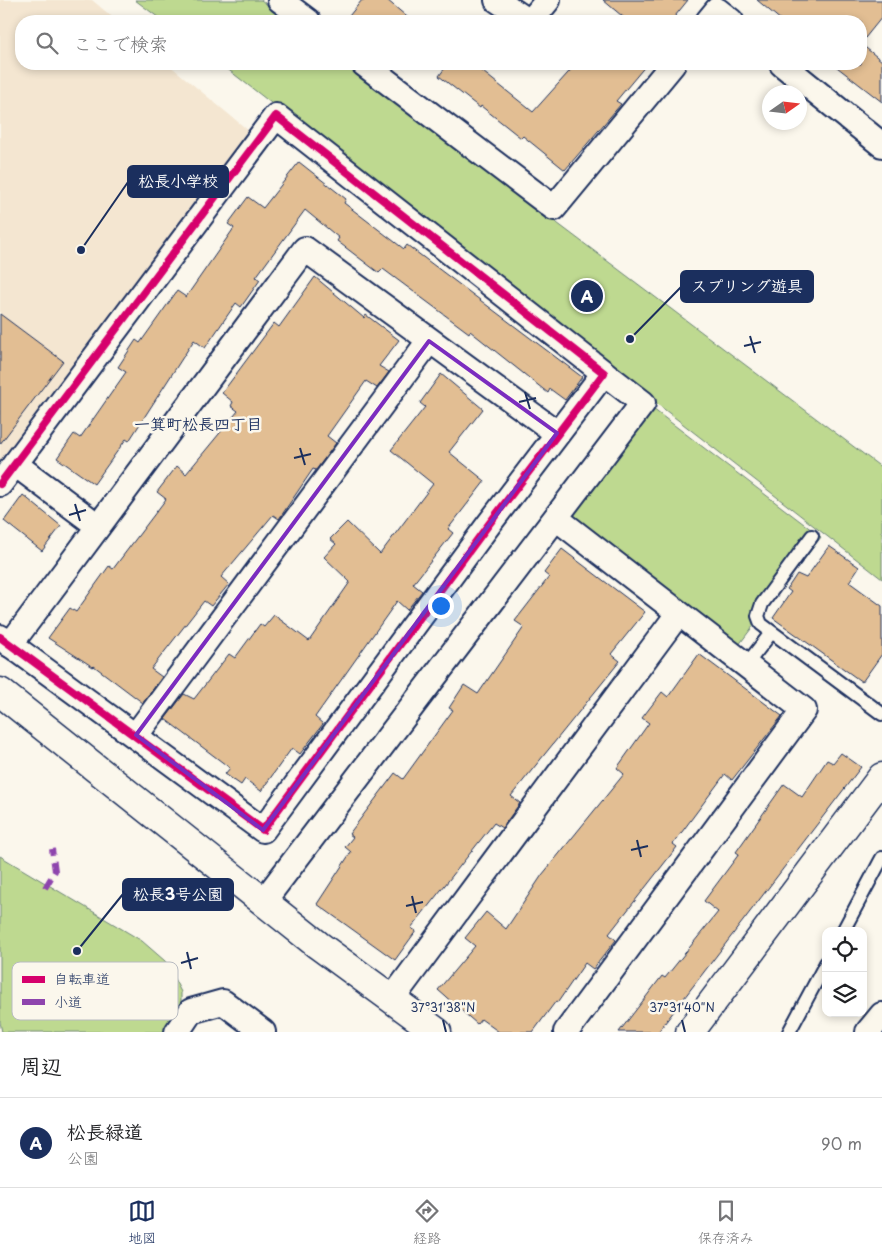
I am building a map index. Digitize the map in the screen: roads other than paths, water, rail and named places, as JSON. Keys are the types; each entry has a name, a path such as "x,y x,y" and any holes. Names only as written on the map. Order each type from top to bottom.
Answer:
{"street":[{"path":"280,0 300,15"},
{"path":"497,0 520,15"},
{"path":"534,15 548,0"},
{"path":"713,15 717,10 723,15"},
{"path":"372,70 554,208 668,70"},
{"path":"789,70 882,145"},
{"path":"0,484 276,116 644,403 263,902"},
{"path":"557,433 305,249 98,526 5,641 136,735 263,830 557,433 604,373"},
{"path":"136,735 429,341"},
{"path":"15,464 98,526"},
{"path":"556,518 804,710 566,1032"},
{"path":"392,998 678,614"},
{"path":"0,692 263,902 436,1032"},
{"path":"690,1032 882,777"},
{"path":"177,1032 191,1011 223,1002 264,1032"},
{"path":"868,1032 882,1015"}],"lane":[{"path":"812,536 762,604 758,616 761,624 882,714"},
{"path":"746,665 771,633"},
{"path":"845,927 882,858"},
{"path":"789,1032 822,970"}],"place":[{"name":"松長小学校","path":"81,250"},
{"name":"松長緑道","path":"587,296"},
{"name":"スプリング遊具","path":"630,339"},
{"name":"松長3号公園","path":"77,951"}],"district":[{"name":"一箕町松長四丁目","path":"198,423"}]}
